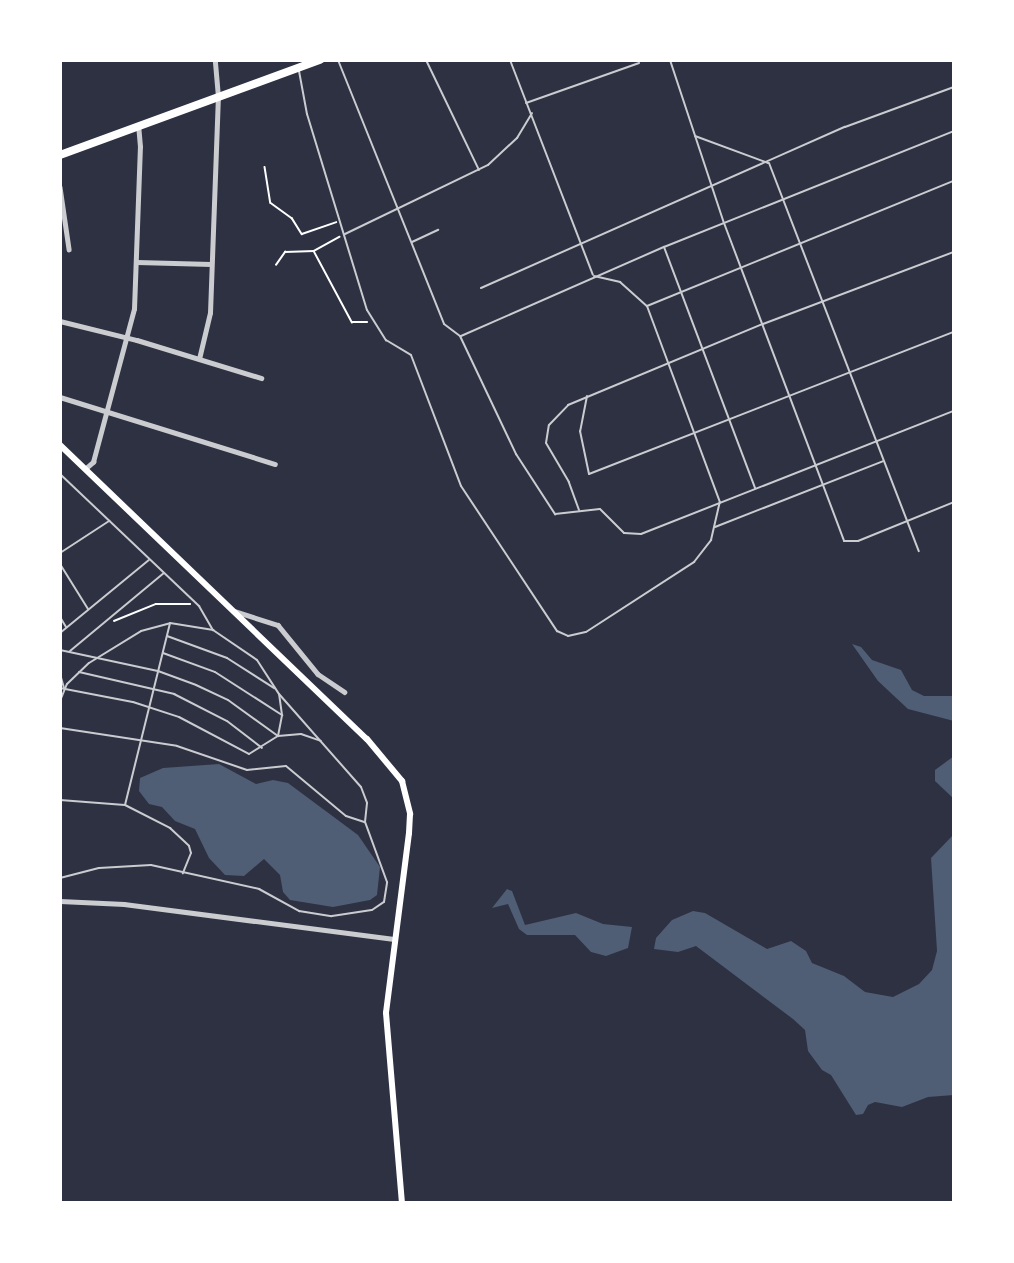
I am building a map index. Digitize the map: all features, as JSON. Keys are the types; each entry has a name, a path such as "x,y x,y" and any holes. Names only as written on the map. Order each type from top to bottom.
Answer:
{"highway":[{"path":"60,154 218,97 298,64 320,60"}],"main road":[{"path":"60,445 232,612 368,739 397,772 410,814 386,1013 402,1203"}],"street":[{"path":"199,359 210,323 218,97 215,60"},
{"path":"85,469 93,462 134,309 137,262 138,126"},
{"path":"60,187 69,249"},
{"path":"137,262 211,264"},
{"path":"60,321 126,337 261,378"},
{"path":"60,397 275,464"},
{"path":"232,612 242,611 278,625 318,674 345,692"},
{"path":"60,901 124,904 394,939"}],"lane":[{"path":"338,60 444,324 460,336 516,454 550,508 560,516 580,510 600,509 617,529 632,535 954,411"},
{"path":"426,60 479,170"},
{"path":"510,60 593,276"},
{"path":"670,60 724,223 815,466 846,542 954,502"},
{"path":"526,103 639,63"},
{"path":"298,64 307,114 373,321 395,348 411,356 461,486 561,634 575,636 586,632 686,568 706,549 715,527 720,502 670,362 647,306 620,282 593,276"},
{"path":"481,288 581,242 713,188 877,114 954,87"},
{"path":"345,234 479,170 508,148 532,113"},
{"path":"460,336 593,276 954,131"},
{"path":"695,136 769,163 785,198 822,301 919,551"},
{"path":"647,306 954,181"},
{"path":"412,242 438,230"},
{"path":"664,247 683,291 756,489"},
{"path":"580,510 575,492 549,450 545,436 553,419 587,395 822,301 954,252"},
{"path":"587,395 580,431 589,474 954,332"},
{"path":"715,527 884,460"},
{"path":"60,474 197,604 213,630"},
{"path":"60,553 109,521"},
{"path":"60,633 149,560"},
{"path":"60,564 88,609"},
{"path":"70,651 164,573"},
{"path":"60,617 66,627"},
{"path":"125,805 170,623"},
{"path":"60,701 64,689 98,656 141,631 170,623 213,630 248,651 279,694 282,715 278,736"},
{"path":"166,636 227,658 277,689"},
{"path":"60,650 98,656 158,671 214,693 278,736"},
{"path":"163,653 215,672 282,715"},
{"path":"79,672 153,687 209,711 262,748"},
{"path":"60,674 64,689"},
{"path":"60,688 148,707 213,733 241,751 255,753 278,736 301,734 324,742"},
{"path":"60,878 133,864 259,889 299,911 332,916 372,910 384,902 387,882 365,822 365,796 324,742 279,694"},
{"path":"60,728 177,746 247,770 286,766 346,816 365,822"},
{"path":"60,800 125,805 183,838 191,854 183,873"}],"path":[{"path":"265,167 271,203 292,218 302,234 339,220"},
{"path":"276,265 279,256 289,250 314,251 345,234"},
{"path":"314,251 352,322 373,321"},
{"path":"110,624 156,604 197,604"}],"water":[{"path":"852,644 861,647 872,660 901,670 912,690 924,696 954,696 954,721 908,709 878,681"},
{"path":"954,756 954,799 935,781 935,770"},
{"path":"219,764 256,784 273,780 288,783 358,835 380,867 377,895 370,900 333,907 290,900 283,892 280,875 264,859 244,876 225,875 209,858 195,829 175,821 162,807 149,804 139,791 140,778 163,768"},
{"path":"954,834 954,1095 928,1097 902,1107 875,1102 868,1105 863,1114 856,1115 831,1075 822,1070 808,1051 805,1030 793,1019 696,946 678,952 654,949 656,938 672,920 693,911 705,913 767,949 791,941 806,951 812,963 844,976 865,992 893,997 919,984 932,970 937,951 931,858"},
{"path":"507,889 512,891 525,925 576,913 603,924 632,927 628,948 606,956 591,952 575,935 527,935 519,929 508,904 492,908"}]}
